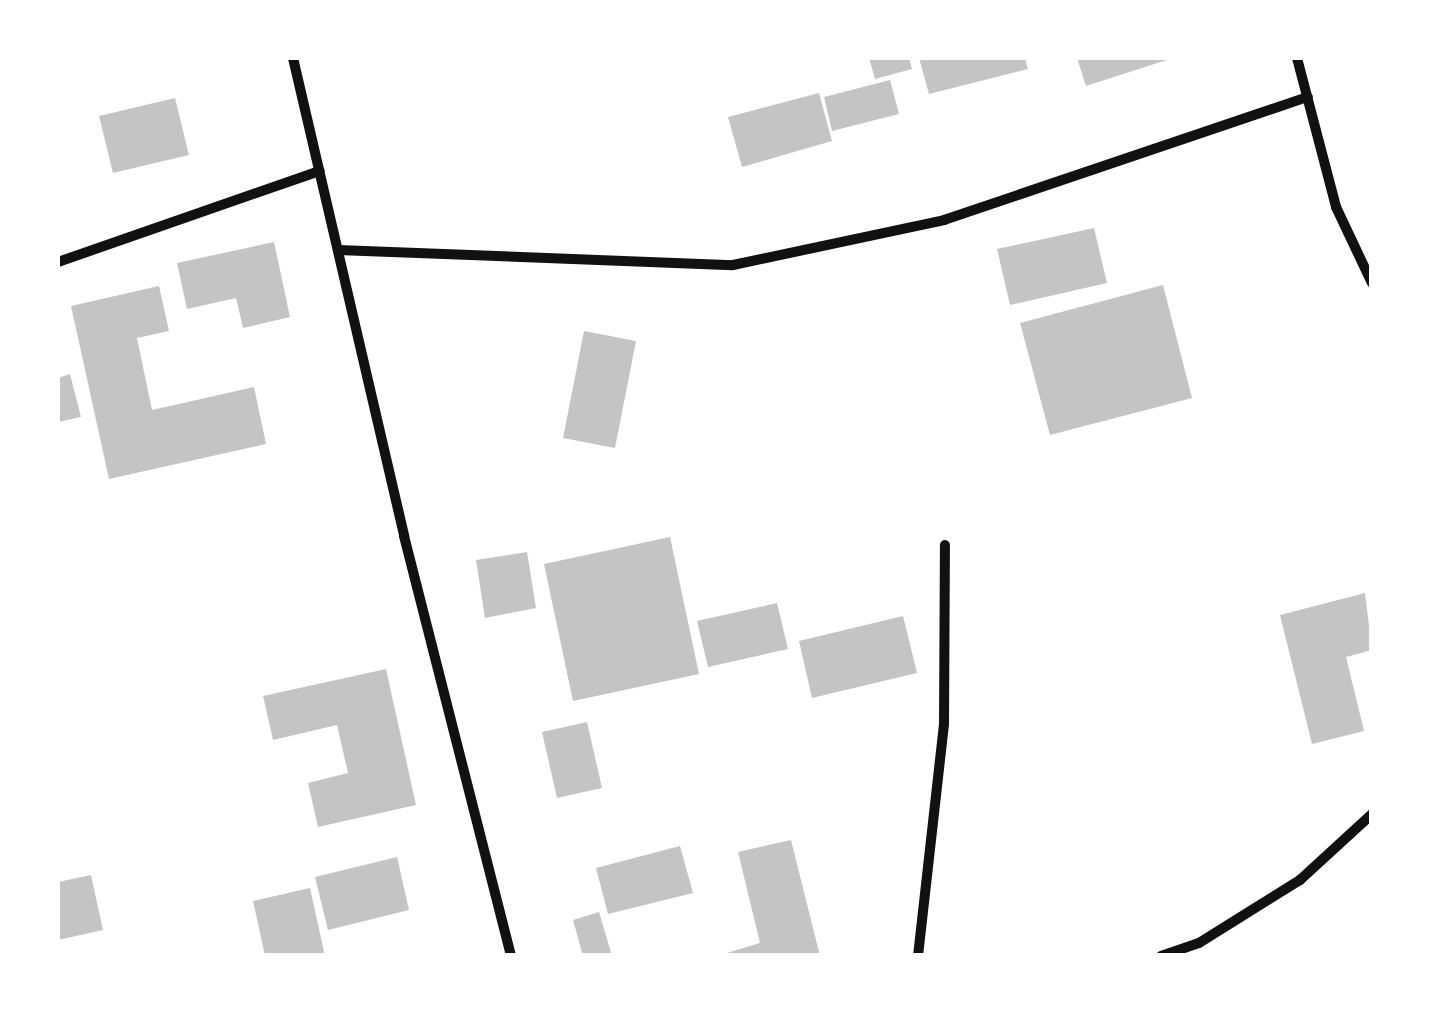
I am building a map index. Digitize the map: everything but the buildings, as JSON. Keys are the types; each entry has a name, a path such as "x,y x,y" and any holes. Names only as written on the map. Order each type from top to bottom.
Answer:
{"street":[{"path":"294,58 511,956"},
{"path":"1297,58 1336,208 1372,283"},
{"path":"338,250 733,265 944,220 1308,98"},
{"path":"58,262 320,171"},
{"path":"918,956 944,724 946,544"},
{"path":"1161,956 1199,943 1300,880 1372,814"}]}
